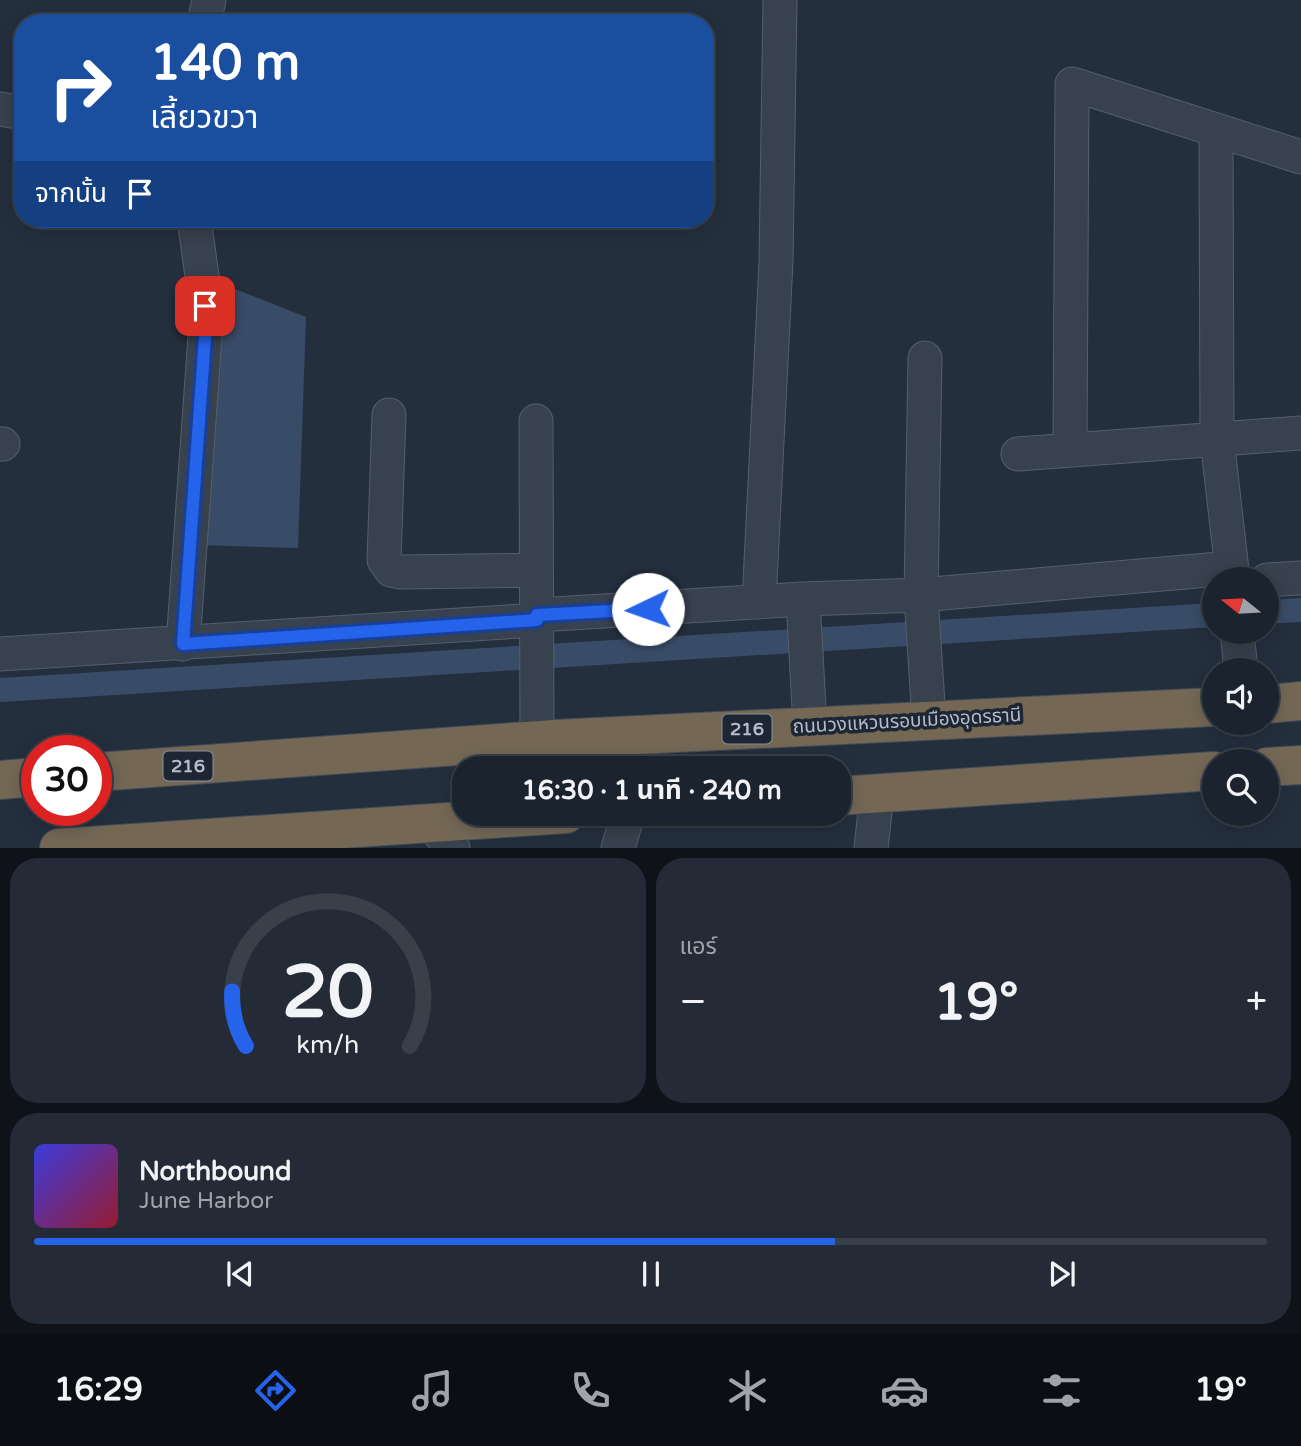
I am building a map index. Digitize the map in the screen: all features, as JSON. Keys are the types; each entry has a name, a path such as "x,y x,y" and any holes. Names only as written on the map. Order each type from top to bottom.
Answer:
{"highway":[{"path":"1279,703 1301,701"},
{"name":"ถนนวงแหวนรอบเมืองอุดรธานี","path":"112,770 537,722 810,726 1202,708"},
{"path":"1279,766 1301,765"},
{"path":"851,795 1202,772"},
{"path":"0,779 21,778"},
{"path":"59,848 441,835 495,826"}],"street":[{"path":"759,602 776,262 780,0"},
{"path":"1070,450 1072,84 1301,157"},
{"path":"1216,131 1217,439 1231,567"},
{"path":"183,644 206,323 195,228"},
{"path":"925,358 921,600 929,720"},
{"path":"389,415 384,560 391,570 536,570"},
{"path":"536,421 537,722"},
{"path":"1017,454 1301,433"},
{"path":"0,654 537,620 759,602 803,605 921,600 1202,577"},
{"path":"1279,579 1301,578"},
{"path":"803,605 810,726"},
{"path":"872,848 877,793"},
{"path":"618,848 624,826"}],"water":[{"path":"222,284 306,317 298,548 195,545"}],"waterway":[{"path":"1279,611 1301,610"},
{"path":"0,690 1202,616"}],"route":[{"path":"205,306 206,323 183,644 537,620 537,615 648,609"}]}
